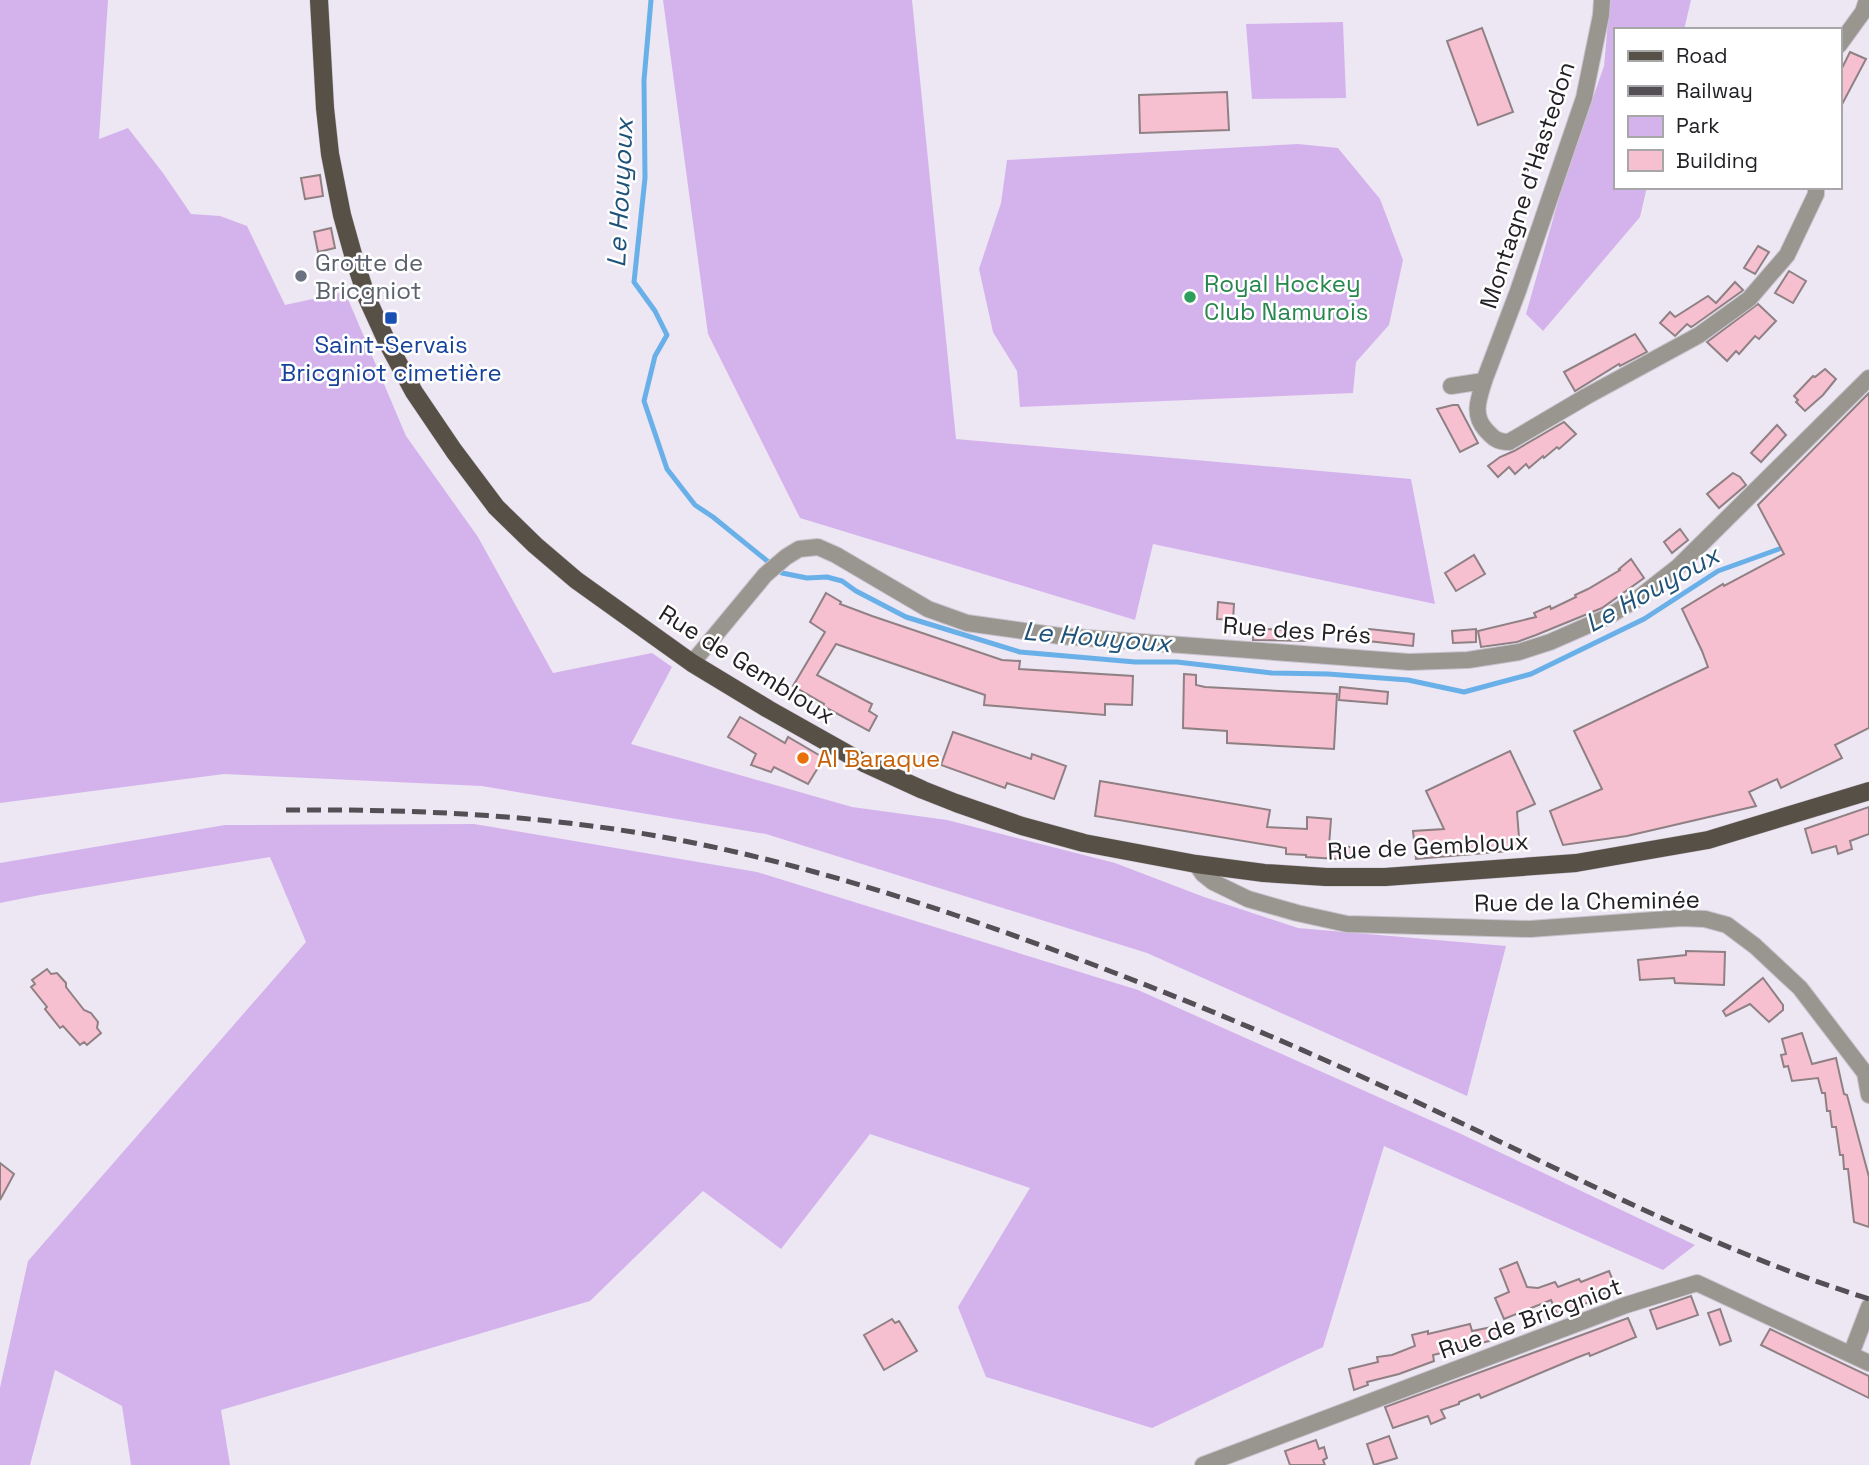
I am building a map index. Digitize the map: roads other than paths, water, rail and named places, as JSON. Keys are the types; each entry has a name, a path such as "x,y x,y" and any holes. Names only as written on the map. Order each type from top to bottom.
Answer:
{"main road":[{"name":"Rue de Gembloux","path":"319,0 326,119 342,215 368,299 388,344 414,392 454,451 496,507 535,545 617,610 692,663 842,751 923,790 989,815 1084,843 1196,864 1326,877 1385,877 1576,863 1708,840 1869,791"}],"street":[{"name":"Montagne d'Hastedon","path":"1602,0 1584,98 1476,406 1479,422 1493,439 1509,442 1699,335 1749,299 1787,255 1816,189"},
{"path":"1841,42 1863,12 1867,0"},
{"name":"Rue des Prés","path":"692,663 765,575 799,549 818,547 928,609 967,624 1049,635 1409,662 1468,660 1519,652 1550,642 1607,617 1679,566 1869,378"},
{"path":"1451,386 1484,381"},
{"name":"Rue de la Cheminée","path":"1196,864 1213,883 1248,899 1347,923 1530,929 1682,918 1705,919 1727,925 1755,946 1800,988 1865,1073 1869,1095"},
{"name":"Rue de Bricgniot","path":"1203,1465 1626,1305 1696,1283 1869,1363"},
{"path":"1851,1354 1869,1307"}],"waterway":[{"name":"Le Houyoux","path":"651,0 644,80 645,178 634,282 655,311 667,335 655,356 644,401 667,469 695,505 782,573 842,581 906,617 1020,652 1135,662 1177,662 1272,673 1408,680 1464,692 1531,674 1644,619 1718,571 1779,549"}],"railway":[{"path":"286,810 434,812 532,819 630,831 714,847 887,893 1060,952 1216,1013 1369,1080 1678,1225 1804,1277 1869,1299"}],"place":[{"name":"Grotte de Bricgniot","path":"301,276"},
{"name":"Royal Hockey Club Namurois","path":"1190,297"},
{"name":"Saint-Servais Bricgniot cimetière","path":"391,318"},
{"name":"Al Baraque","path":"803,758"}]}
